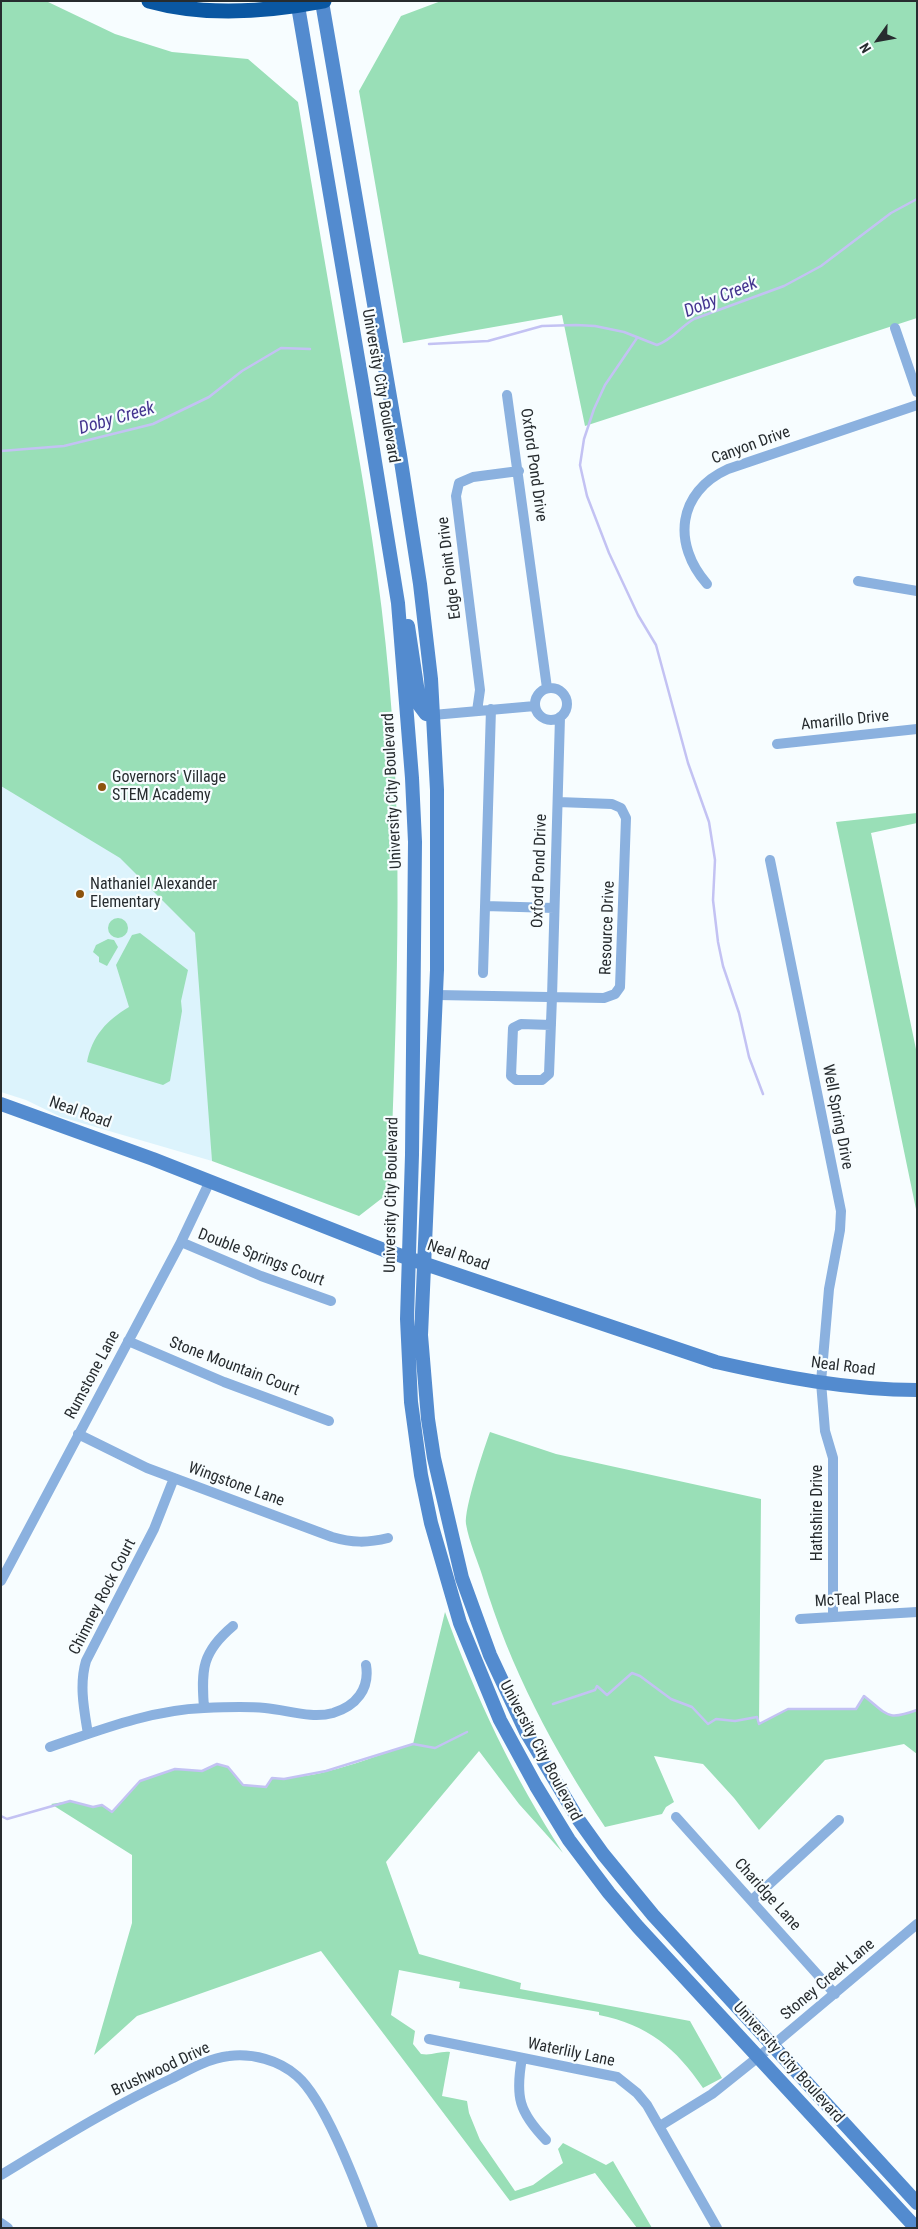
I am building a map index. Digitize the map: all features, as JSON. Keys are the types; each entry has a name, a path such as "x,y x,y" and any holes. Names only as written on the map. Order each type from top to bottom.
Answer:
{"highway":[{"path":"149,1 190,9 224,11 298,6 323,1"}],"main road":[{"name":"University City Boulevard","path":"323,1 410,520 426,632 433,714 438,845 437,994 421,1335 428,1419 434,1458 462,1578 475,1618 501,1681 552,1778 602,1854 642,1902 917,2203"},
{"name":"University City Boulevard","path":"298,6 364,388 398,603 412,778 415,851 408,1366 413,1422 421,1475 433,1530 460,1623 486,1689 500,1720 536,1786 579,1854 626,1914 916,2228"},
{"path":"398,603 406,616 420,706 426,714 433,714"},
{"name":"Neal Road","path":"1,1104 210,1181 328,1230 716,1362 768,1374 861,1388 917,1390"}],"street":[{"path":"895,328 917,392"},
{"name":"Oxford Pond Drive","path":"507,395 519,471 547,688 558,689 566,696 568,706 560,717 551,1025 547,1078 542,1080 516,1080 511,1076 513,1028 521,1024 551,1025"},
{"name":"Canyon Drive","path":"707,584 698,575 691,558 685,522 692,499 707,480 728,469 917,405"},
{"name":"Edge Point Drive","path":"477,711 480,690 458,489 459,483 473,478 519,471"},
{"path":"858,582 917,590"},
{"path":"547,688 539,694 536,706 542,717 550,720 560,717"},
{"path":"433,714 536,706"},
{"path":"483,972 491,709"},
{"name":"Amarillo Drive","path":"777,744 917,728"},
{"name":"Resource Drive","path":"437,994 604,998 615,994 622,981 626,818 620,808 612,804 558,802"},
{"name":"Well Spring Drive","path":"770,860 841,1211 840,1230 829,1289 821,1382"},
{"path":"485,906 554,908"},
{"name":"Rumstone Lane","path":"1,1582 181,1242 210,1181"},
{"name":"Double Springs Court","path":"181,1242 261,1276 331,1300"},
{"name":"Stone Mountain Court","path":"128,1341 224,1382 329,1421"},
{"name":"Hathshire Drive","path":"821,1382 825,1431 832,1458 833,1615"},
{"name":"Wingstone Lane","path":"78,1434 126,1459 346,1542 365,1543 388,1538"},
{"name":"Chimney Rock Court","path":"88,1734 82,1693 82,1674 86,1661 154,1529 174,1478"},
{"name":"McTeal Place","path":"800,1619 833,1615 917,1612"},
{"path":"204,1708 202,1678 205,1661 212,1646 233,1626"},
{"path":"50,1747 159,1712 204,1708 262,1708 313,1716 335,1712 348,1706 362,1694 366,1687 368,1675 366,1665"},
{"name":"Charidge Lane","path":"676,1817 835,1994"},
{"path":"752,1900 839,1820"},
{"name":"Stoney Creek Lane","path":"660,2126 712,2094 835,1994 917,1924"},
{"name":"Waterlily Lane","path":"429,2039 617,2077 637,2093 660,2126 718,2228"},
{"name":"Brushwood Drive","path":"1,2176 103,2114 167,2080 228,2056 249,2056 268,2060 287,2068 307,2086 331,2129 373,2228"},
{"path":"522,2058 517,2091 519,2101 530,2124 546,2140"},
{"path":"1,2223 8,2228"}],"shaded area":[{"name":"Governors' Village STEM Academy","path":"193,447 212,1161 61,1117 26,1100 1,1092 1,482"}],"green space":[{"path":"1,1 46,1 115,34 172,52 248,59 298,102 372,537 386,643 394,743 397,936 390,1192 359,1216 212,1161 195,933 120,858 1,786"},
{"path":"441,1 917,1 917,318 585,426 562,315 403,343 359,91 401,16"},
{"path":"917,813 917,823 871,833 917,1054 917,1214 836,822"},
{"path":"118,918 125,921 128,928 125,935 118,938 111,935 108,928 111,921"},
{"path":"140,933 188,970 181,1001 182,1011 170,1081 163,1085 87,1062 93,1044 107,1023 129,1007 116,965 132,935"},
{"path":"108,939 114,940 118,947 107,966 99,962 99,957 93,952 96,945"},
{"path":"490,1432 556,1454 761,1499 759,1724 788,1709 856,1709 864,1696 888,1714 899,1715 917,1710 917,1754 904,1744 825,1760 759,1830 734,1798 703,1764 654,1756 674,1802 666,1807 662,1814 605,1827 551,1738 520,1676 506,1644 469,1538 466,1516 475,1478"},
{"path":"445,1612 469,1675 497,1736 528,1796 563,1853 519,1804 479,1751 386,1862 419,1954 521,1983 520,1989 690,2021 722,2078 703,2088 682,2061 659,2040 632,2025 599,2015 599,2012 459,1988 460,1982 399,1970 391,2015 415,2031 413,2044 421,2054 450,2052 442,2096 467,2101 469,2113 480,2140 515,2191 533,2185 563,2163 558,2149 563,2143 606,2165 613,2161 652,2228 637,2228 595,2173 510,2201 321,1951 137,2016 94,2055 132,1923 132,1855 51,1804 70,1801 93,1807 102,1805 112,1812 140,1781 175,1769 202,1771 217,1764 228,1767 243,1785 266,1787 272,1778 308,1776 326,1772 413,1744"}],"waterway":[{"name":"Doby Creek","path":"429,344 488,341 542,326 576,325 595,326 624,332 657,345 667,340 694,319 784,286 821,266 891,213 917,199"},
{"path":"637,338 605,385 594,409 584,439 580,465 587,496 609,553 638,615 656,645 688,763 709,822 715,860 713,900 718,942 723,966 739,1013 749,1057 763,1094"},
{"name":"Doby Creek","path":"1,451 64,446 153,424 209,397 242,371 281,348 310,349"},
{"path":"553,1704 595,1690 597,1686 607,1695 632,1673 640,1676 671,1699 692,1707 708,1724 716,1719 735,1721 757,1717 759,1724 788,1709 856,1709 864,1696 888,1714 899,1715 917,1710"},
{"path":"1,1816 7,1819 70,1801 93,1807 102,1805 112,1812 140,1781 175,1769 202,1771 217,1764 228,1767 243,1785 266,1787 272,1778 284,1779 326,1771 413,1744 435,1748 467,1732"}],"place":[{"name":"Governors' Village STEM Academy","path":"102,787"},
{"name":"Nathaniel Alexander Elementary","path":"80,894"}]}
